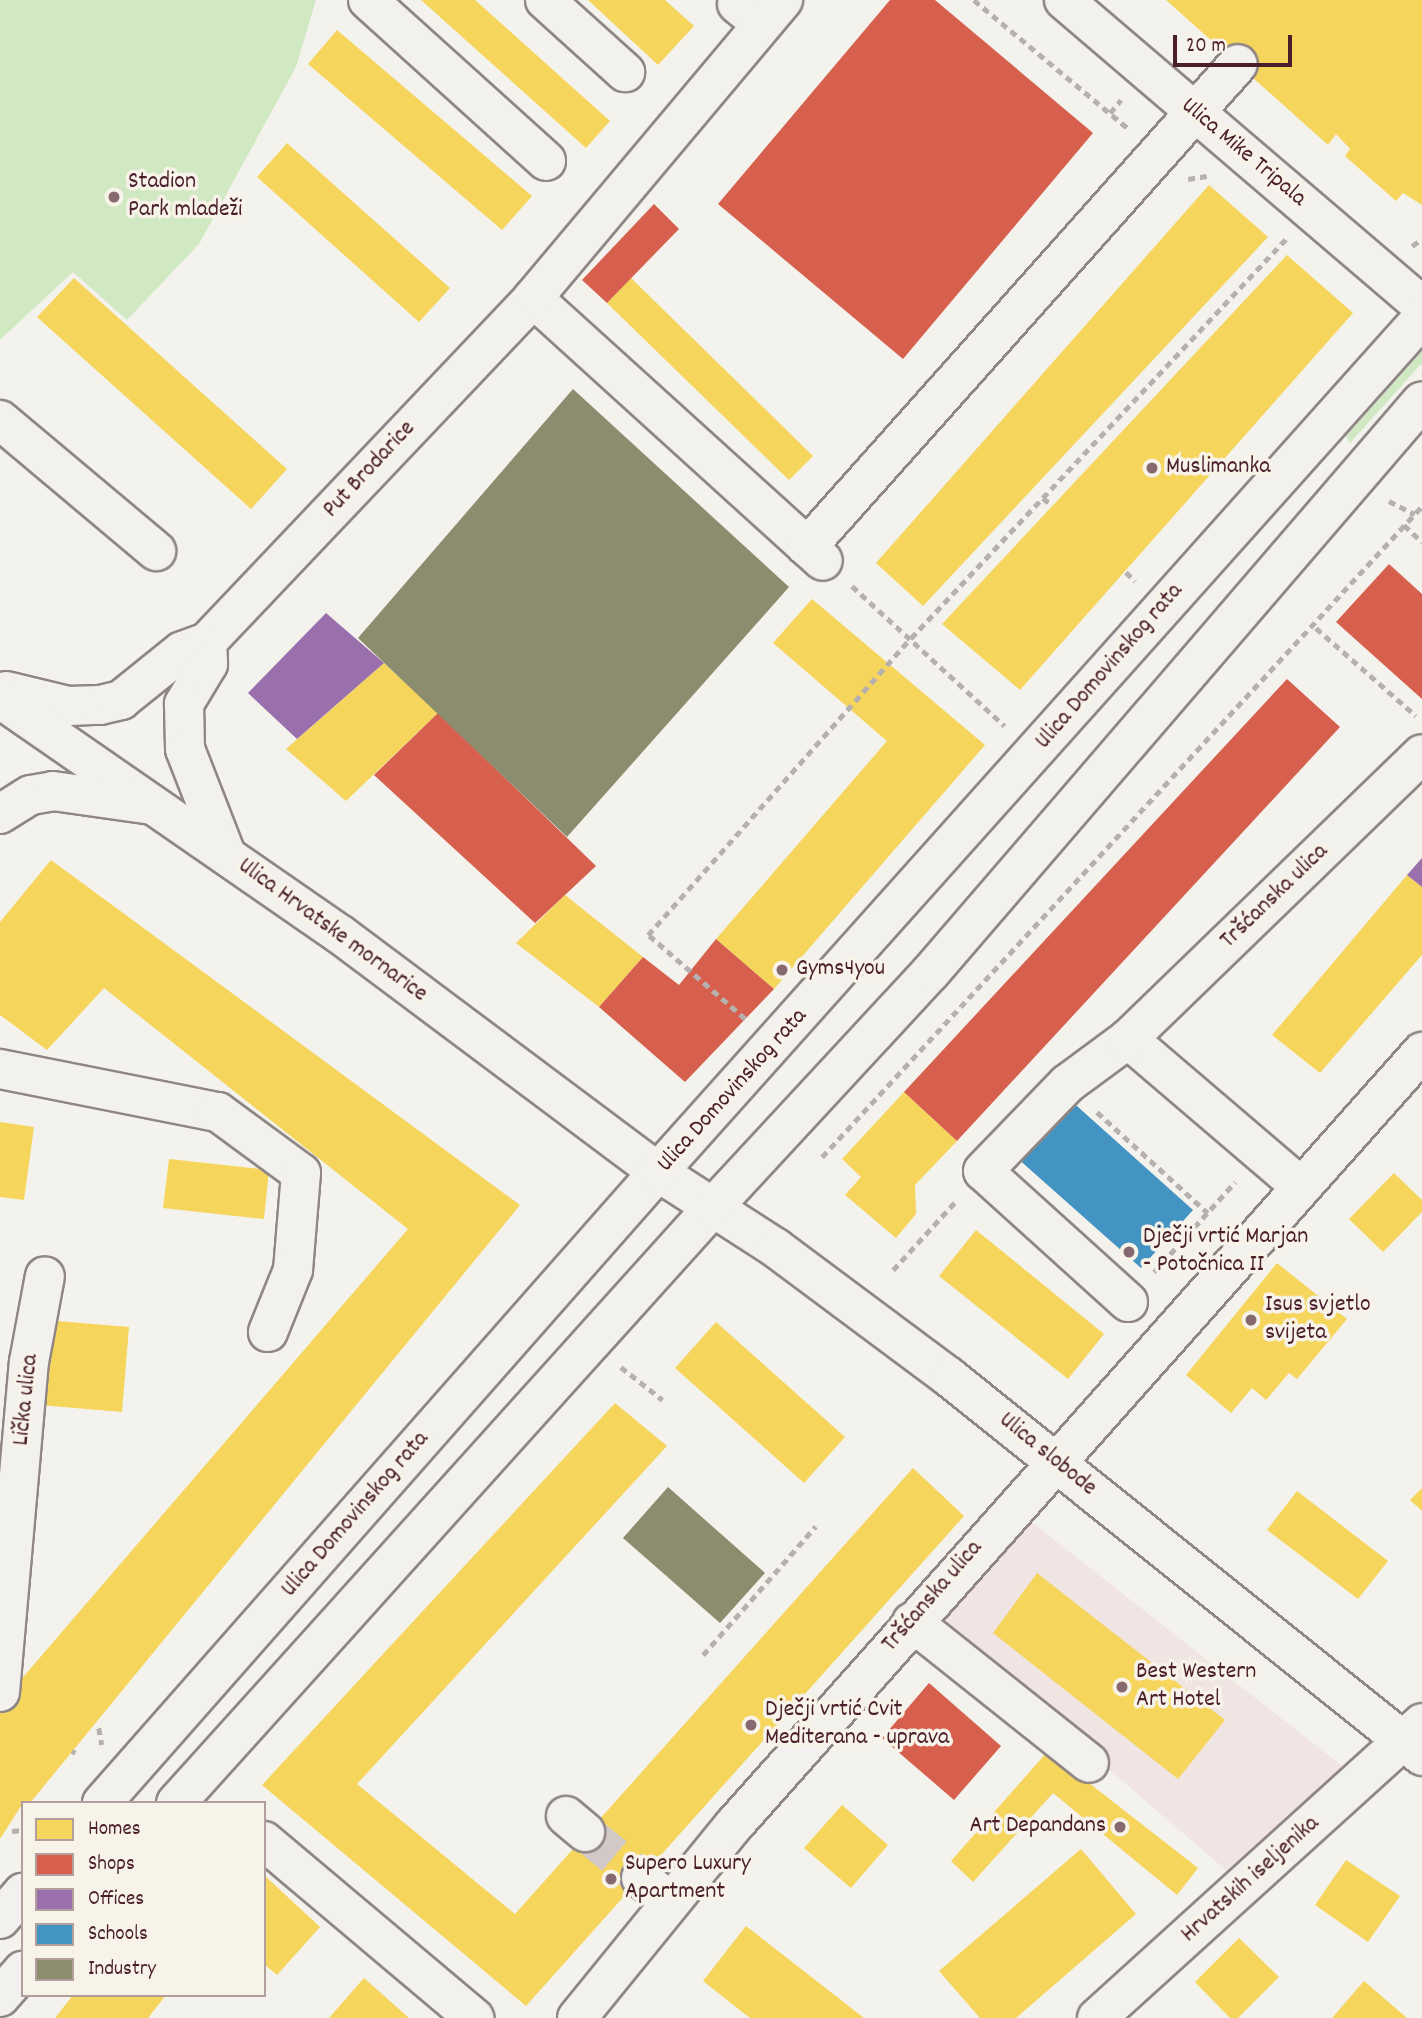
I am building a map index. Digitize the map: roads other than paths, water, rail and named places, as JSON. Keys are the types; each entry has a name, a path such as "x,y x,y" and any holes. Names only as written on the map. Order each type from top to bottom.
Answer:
{"street":[{"path":"368,0 546,161"},
{"path":"545,0 625,72"},
{"name":"Ulica Mike Tripala","path":"1064,0 1422,306"},
{"name":"Put Brodarice","path":"207,642 533,298 761,9"},
{"path":"533,298 815,554 1238,64"},
{"name":"Ulica Domovinskog rata","path":"104,1801 658,1172 1422,318"},
{"path":"178,1801 716,1205 930,973 1422,401"},
{"path":"0,420 156,551"},
{"path":"0,689 68,706 100,705 121,699 182,651 207,642 208,664 184,704 184,740 226,854"},
{"name":"Ulica Hrvatske mornarice","path":"0,699 226,854 658,1172"},
{"name":"Tršćanska ulica","path":"1128,1302 983,1171 1067,1084 1128,1039 1422,754"},
{"path":"0,814 31,794 53,791 159,807"},
{"path":"1128,1039 1300,1186"},
{"name":"Tršćanska ulica","path":"577,2018 671,1902 912,1622 1054,1460 1422,1052"},
{"path":"0,1069 218,1112 301,1173 293,1270 268,1332"},
{"name":"Ulica slobode","path":"658,1172 716,1205 1054,1460 1416,1740"},
{"name":"Lička ulica","path":"0,1692 29,1362 45,1276"},
{"path":"912,1622 1089,1763"},
{"name":"Hrvatskih iseljenika","path":"1097,2018 1416,1740"},
{"path":"266,1843 474,2018"},
{"path":"642,1878 671,1902"},
{"path":"0,1919 21,1895"},
{"path":"0,1997 21,1973"}],"tunnel":[{"path":"585,1832 641,1878"}],"place":[{"name":"Stadion Park mladeži","path":"114,197"},
{"name":"Muslimanka","path":"1152,468"},
{"name":"Gyms4you","path":"782,970"},
{"name":"Dječji vrtić Marjan - Potočnica II","path":"1129,1252"},
{"name":"Isus svjetlo svijeta","path":"1251,1320"},
{"name":"Best Western Art Hotel","path":"1122,1687"},
{"name":"Dječji vrtić Cvit Mediterana - uprava","path":"751,1725"},
{"name":"Art Depandans","path":"1120,1827"},
{"name":"Supero Luxury Apartment","path":"611,1879"}]}
